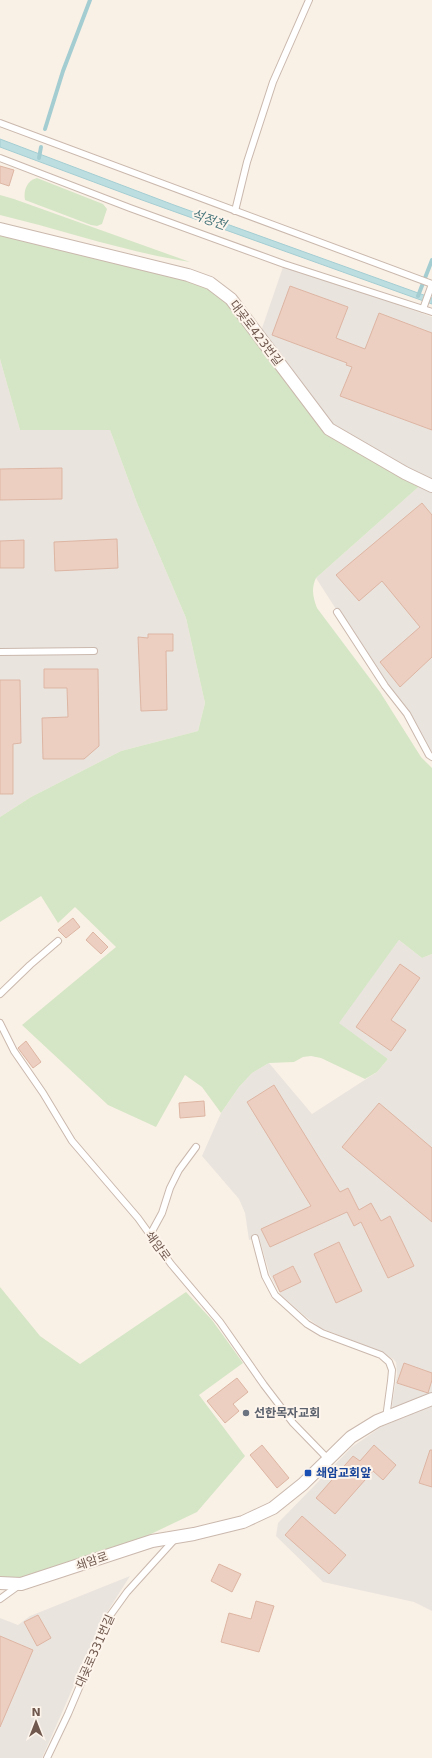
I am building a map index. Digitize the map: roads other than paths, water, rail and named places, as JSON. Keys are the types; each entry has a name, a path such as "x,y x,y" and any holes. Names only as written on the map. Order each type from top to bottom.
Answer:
{"street":[{"name":"대곶로423번길","path":"0,229 188,275 210,283 230,299 329,429 404,473 432,486"},
{"name":"쇄암로","path":"0,1583 21,1584 152,1541 194,1534 243,1522 273,1508 302,1484 350,1437 386,1418 432,1399"}],"lane":[{"path":"235,211 247,162 273,82 308,0"},
{"path":"0,123 419,279 431,285 424,308"},
{"path":"0,158 277,262 424,308 432,312"},
{"path":"337,612 385,686 407,714 429,755 432,757"},
{"path":"0,652 94,652"},
{"path":"0,994 58,941"},
{"name":"쇄암로","path":"0,1023 14,1051 43,1093 72,1141 138,1218 179,1274 220,1322 264,1385 293,1423 328,1459"},
{"path":"150,1235 162,1213 170,1188 179,1170 196,1147"},
{"path":"255,1238 265,1276 276,1295 307,1324 322,1333 380,1355 389,1362 392,1375 386,1418"},
{"name":"대곶로331번길","path":"47,1758 68,1714 109,1617 127,1592 176,1537"},
{"path":"0,1599 21,1584"}],"water":[{"name":"석정천","path":"0,139 174,205 432,298 432,304 142,200 0,147"}],"waterway":[{"path":"45,129 63,71 90,0"},
{"path":"39,158 41,147"},
{"path":"418,296 432,260"}],"place":[{"name":"선한목자교회","path":"246,1413"},
{"name":"쇄암교회앞","path":"308,1473"}]}
